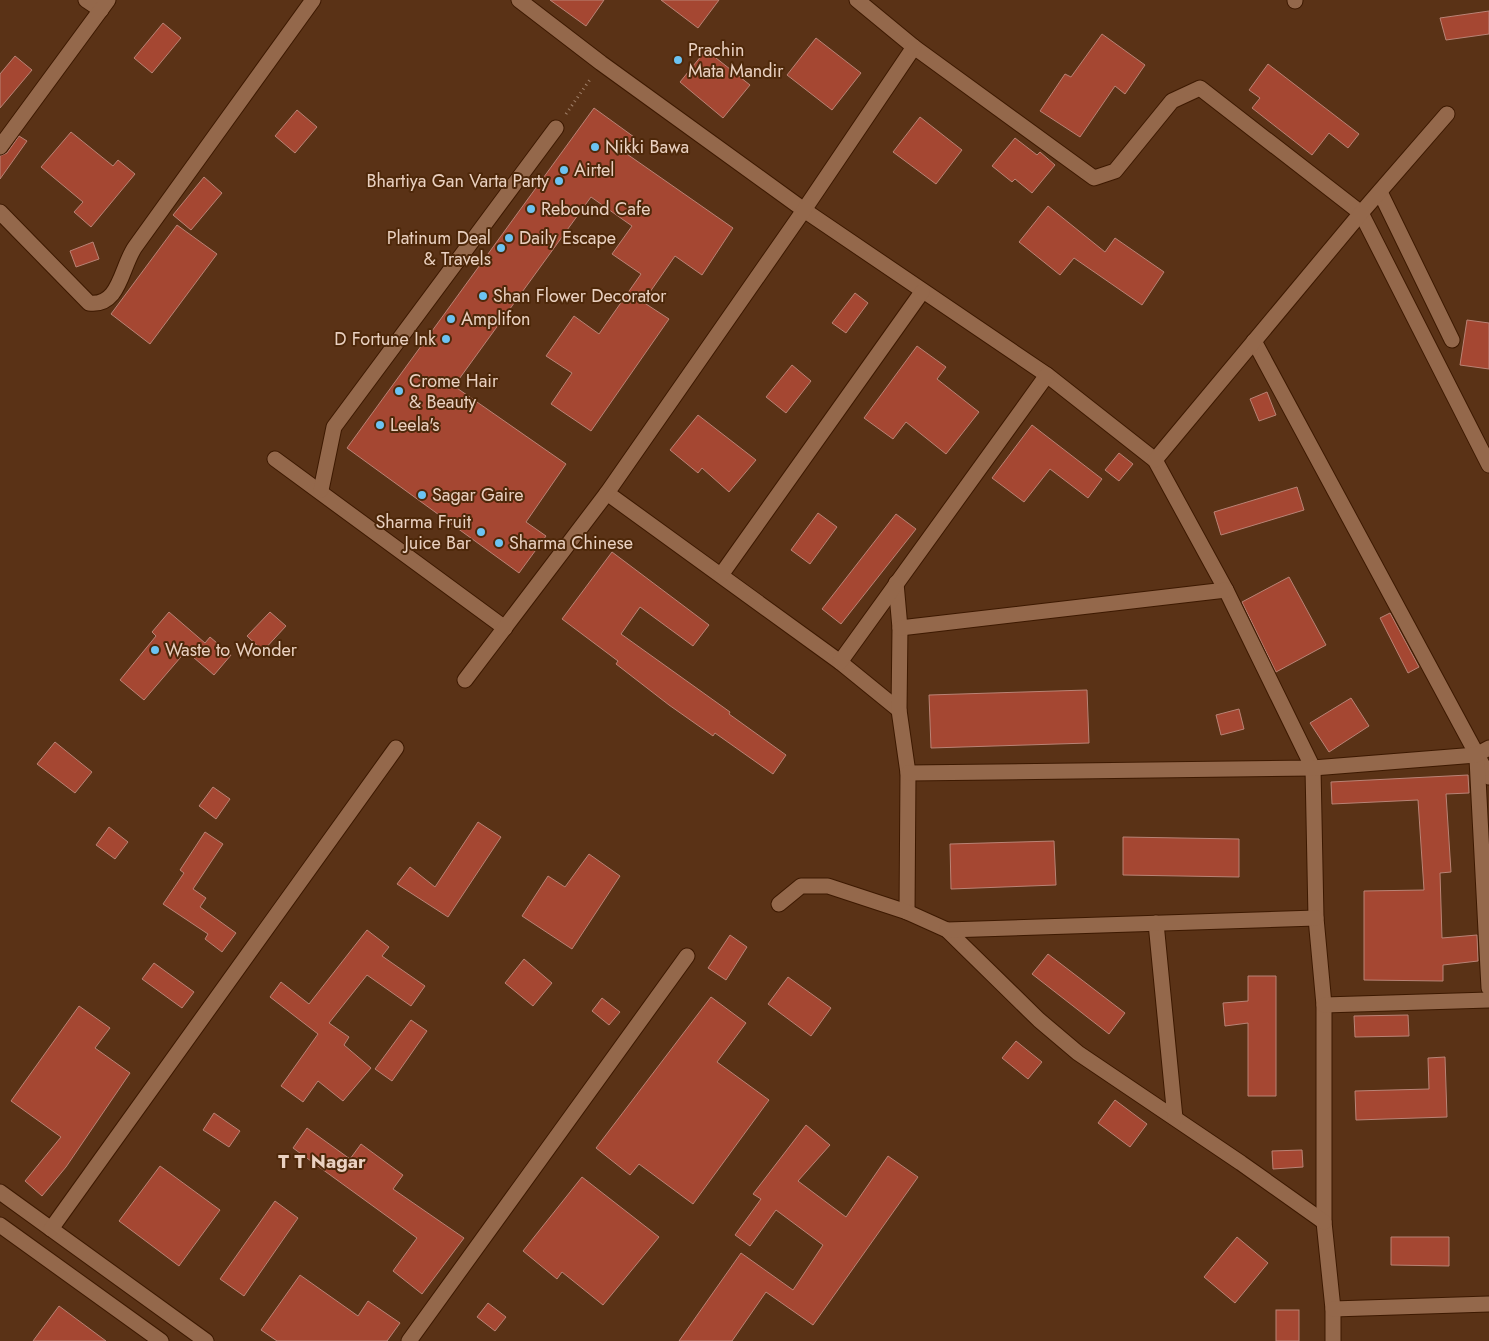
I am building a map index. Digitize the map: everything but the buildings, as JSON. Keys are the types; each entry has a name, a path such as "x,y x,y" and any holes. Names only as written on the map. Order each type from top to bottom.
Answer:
{"street":[{"path":"0,147 105,5 86,0"},
{"path":"0,212 89,303 99,304 111,298 132,251 313,0"},
{"path":"518,0 804,210 922,292 1047,374 1155,460 1226,590 1313,768 1316,918 1324,1004 1324,1222 1333,1309 1333,1341"},
{"path":"857,0 914,47 1094,178 1116,171 1172,101 1200,88 1361,213 1489,464"},
{"path":"466,680 607,493 804,210 914,47"},
{"path":"1155,460 1361,213 1447,114"},
{"path":"321,490 334,427 556,128"},
{"path":"1380,192 1452,340"},
{"path":"720,575 922,292"},
{"path":"1254,341 1483,752 1489,777"},
{"path":"840,662 1047,374"},
{"path":"275,458 321,490 505,628"},
{"path":"607,493 840,662 899,710"},
{"path":"896,583 900,628 899,710 908,773 908,912"},
{"path":"900,628 1226,590"},
{"path":"51,1229 396,748"},
{"path":"908,773 1313,768 1483,752"},
{"path":"1483,752 1489,988"},
{"path":"779,904 801,886 828,886 908,912 947,930 1039,1020 1078,1053 1324,1222"},
{"path":"947,930 1316,918"},
{"path":"1156,924 1174,1118"},
{"path":"408,1341 687,956"},
{"path":"1324,1004 1489,1000"},
{"path":"0,1192 206,1341"},
{"path":"0,1225 161,1341"},
{"path":"1333,1309 1489,1304"}],"path":[{"path":"571,107 602,63"}],"place":[{"name":"Prachin Mata Mandir","path":"678,60"},
{"name":"Nikki Bawa","path":"595,147"},
{"name":"Airtel","path":"564,170"},
{"name":"Bhartiya Gan Varta Party","path":"559,181"},
{"name":"Rebound Cafe","path":"531,209"},
{"name":"Daily Escape","path":"509,238"},
{"name":"Platinum Deal & Travels","path":"501,248"},
{"name":"Shan Flower Decorator","path":"483,296"},
{"name":"Amplifon","path":"451,319"},
{"name":"D Fortune Ink","path":"446,339"},
{"name":"Crome Hair & Beauty","path":"399,391"},
{"name":"Leela's","path":"380,425"},
{"name":"Sagar Gaire","path":"422,495"},
{"name":"Sharma Fruit Juice Bar","path":"481,532"},
{"name":"Sharma Chinese","path":"499,543"},
{"name":"Waste to Wonder","path":"155,650"}],"district":[{"name":"T T Nagar","path":"322,1161"}]}
